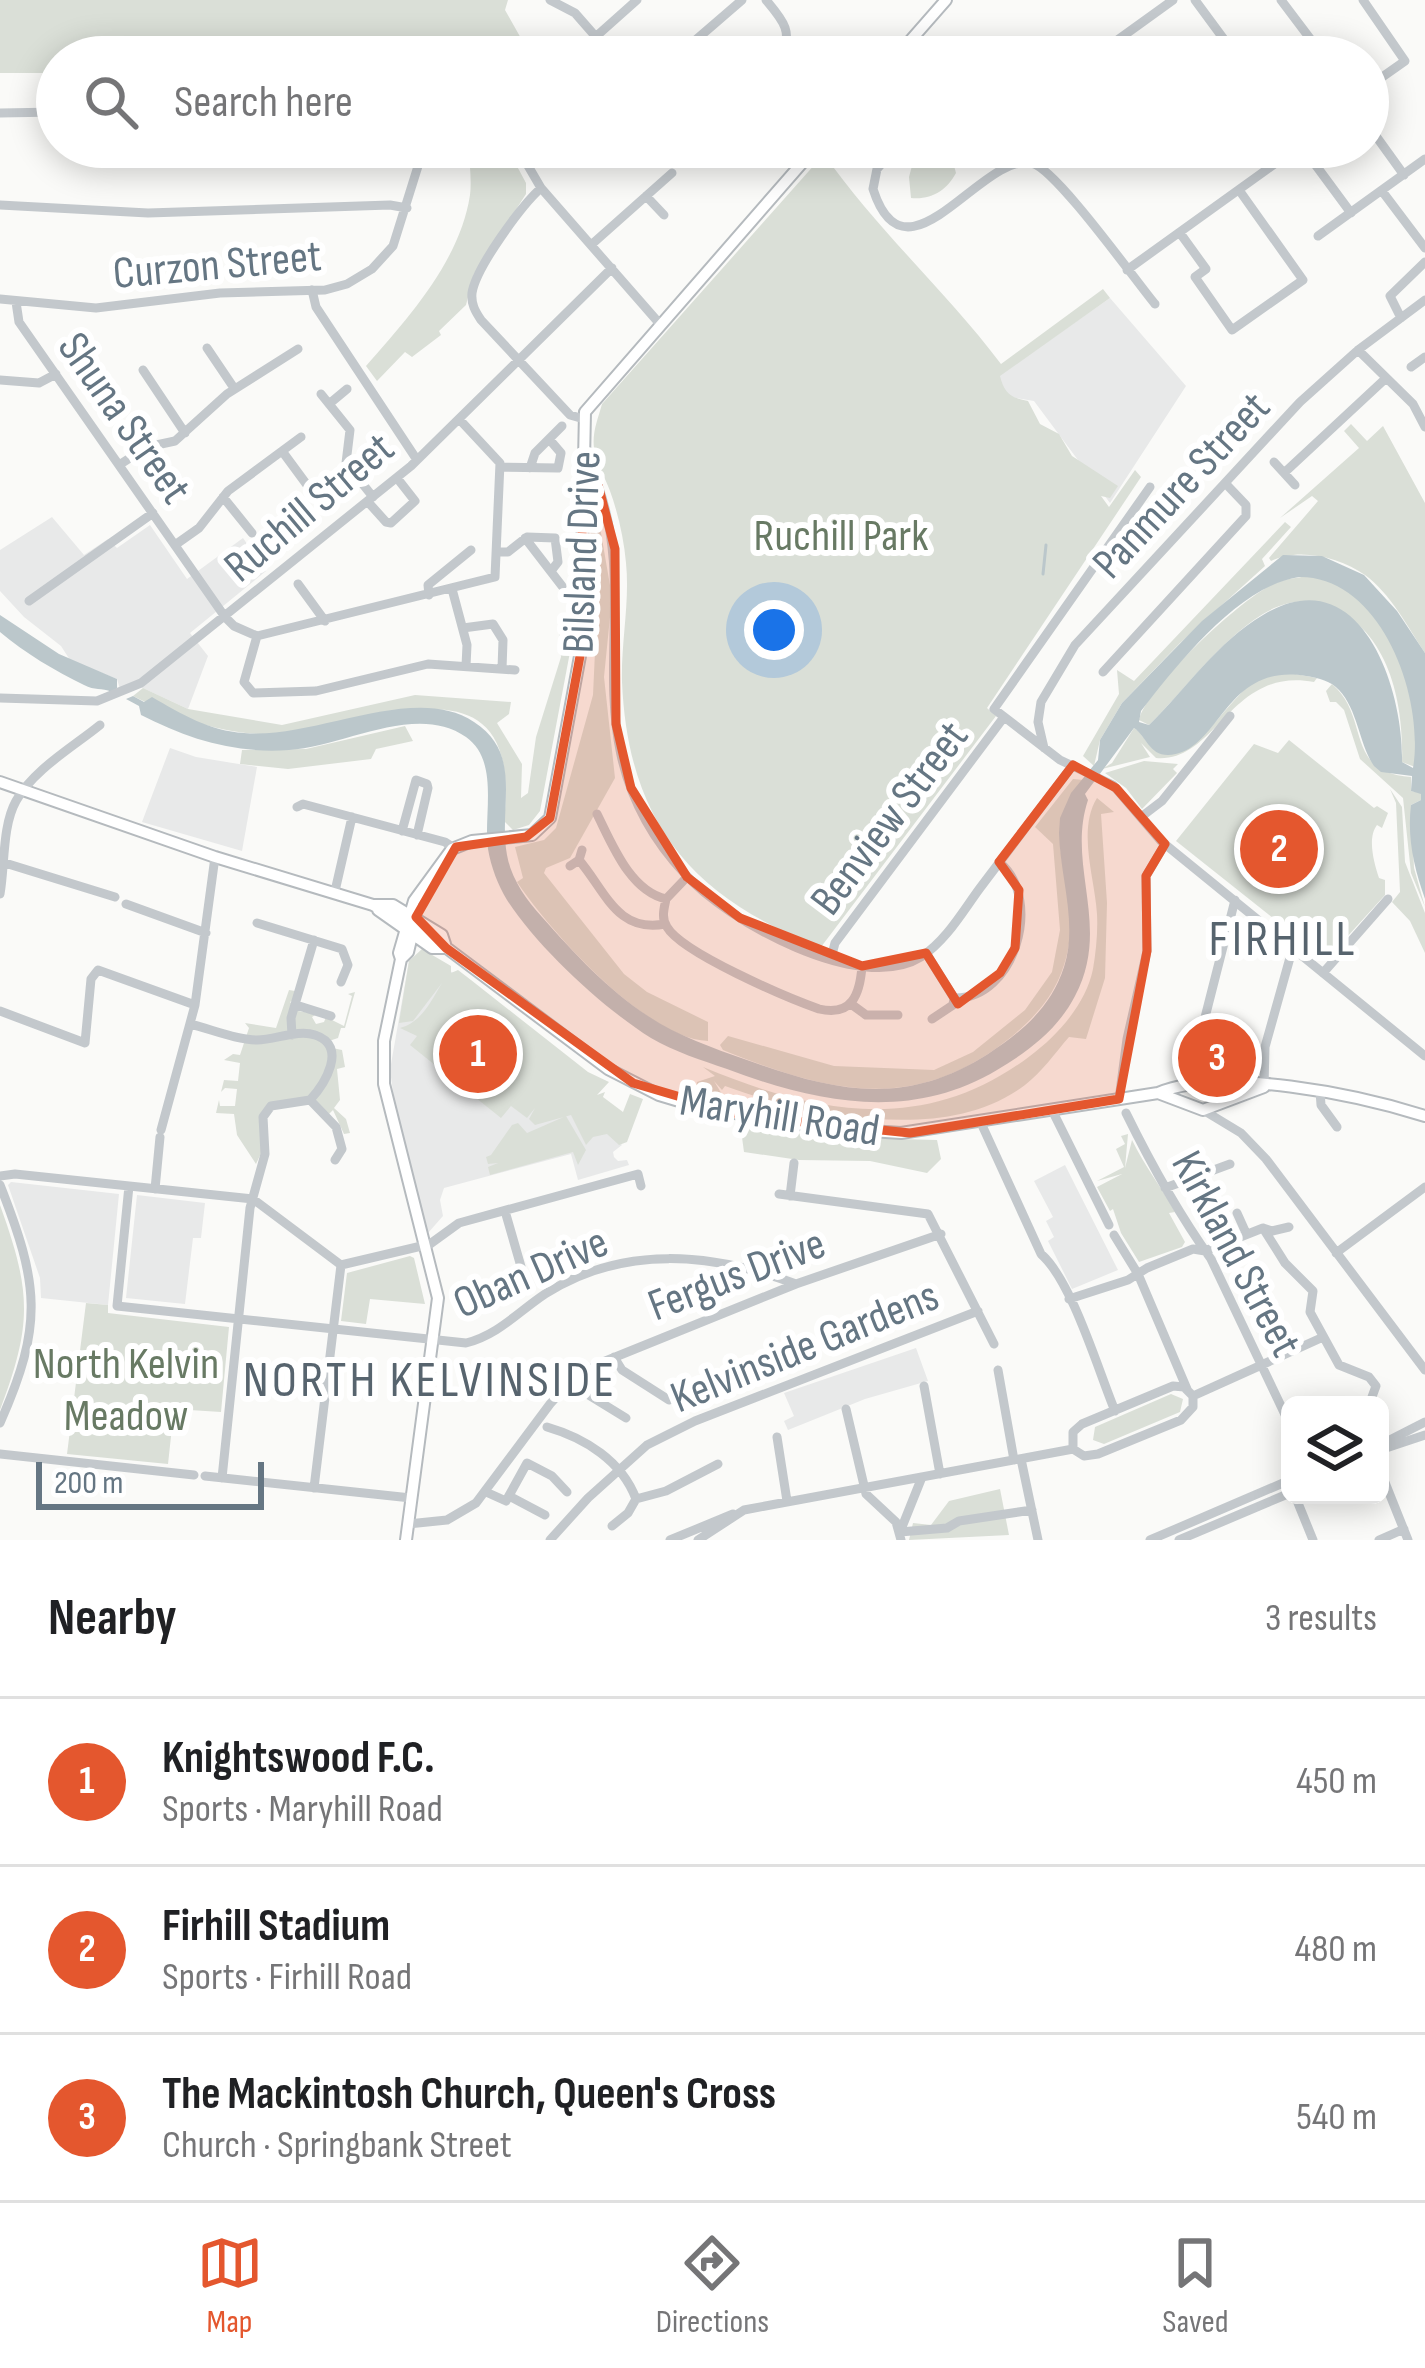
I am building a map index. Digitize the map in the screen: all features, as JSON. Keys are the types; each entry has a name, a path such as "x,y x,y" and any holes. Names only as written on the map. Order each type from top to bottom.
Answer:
{"main road":[{"path":"914,36 946,0"},
{"name":"Bilsland Drive","path":"454,848 472,841 532,836 550,818 580,656 584,419 595,397 792,168"},
{"name":"Maryhill Road","path":"0,782 374,905 411,923 432,948 446,948 593,1060 674,1100 745,1116 855,1131 910,1133 1158,1093 1192,1082 1250,1083 1320,1091 1425,1116"},
{"path":"410,1535 438,1295 392,1130 382,1072 384,1041 411,923 428,884 454,848"},
{"path":"1204,1110 1264,1087"},
{"name":"Maryhill Road","path":"1158,1093 1204,1110"}],"street":[{"path":"550,0 575,13 595,36"},
{"path":"597,36 637,0"},
{"path":"702,36 742,0"},
{"path":"766,0 786,26 787,36"},
{"path":"1123,36 1173,0"},
{"path":"1195,0 1222,36"},
{"path":"1281,0 1308,36"},
{"path":"1363,0 1388,36"},
{"path":"1389,38 1405,61 1389,72"},
{"path":"0,112 36,112"},
{"path":"1389,154 1404,175"},
{"path":"1318,236 1425,159"},
{"name":"Curzon Street","path":"0,299 96,308 347,284 376,266 393,246 418,168"},
{"path":"529,168 541,188 659,323"},
{"path":"878,168 873,189 890,219 900,225 929,222 1006,168"},
{"path":"1043,168 1155,304"},
{"path":"1127,270 1273,168"},
{"path":"1317,168 1351,213"},
{"path":"591,245 646,196 659,177 672,172"},
{"path":"541,188 514,217 472,293 477,316 570,415 584,419"},
{"path":"1180,233 1206,269 1195,277 1232,330 1303,280 1239,190"},
{"path":"1382,191 1425,248"},
{"path":"646,196 664,215"},
{"path":"0,205 128,213 407,208"},
{"path":"1401,318 1390,296 1425,262"},
{"name":"Ruchill Street","path":"0,698 97,701 138,685 397,478 612,268"},
{"path":"312,290 316,308 417,460"},
{"name":"Panmure Street","path":"1044,748 1038,725 1040,705 1067,655 1300,402 1358,350 1425,300"},
{"name":"Shuna Street","path":"16,302 17,318 225,617 233,626 257,636"},
{"path":"206,348 235,388"},
{"path":"119,465 147,447 173,442 235,388 298,349"},
{"path":"1358,350 1413,404 1425,427"},
{"path":"1411,368 1425,357"},
{"path":"143,370 185,433"},
{"path":"0,380 40,383 56,374"},
{"path":"1284,473 1384,380"},
{"path":"329,404 347,389"},
{"path":"321,394 351,433 346,463 391,523 415,501 397,478"},
{"path":"459,419 500,467 498,558 491,580 257,636 244,682 251,692 316,691 428,664 515,670"},
{"path":"530,468 533,455 562,426"},
{"path":"175,545 202,525 223,497 302,437"},
{"path":"500,467 556,469 561,453 549,440"},
{"path":"282,451 310,489"},
{"path":"1274,462 1295,485"},
{"path":"583,478 592,478 598,485 615,549 616,712 622,760 652,833 687,877 760,930 830,958 862,965 899,966 926,953 1073,765"},
{"path":"1099,656 1106,669 1246,516 1244,502 1225,483"},
{"path":"1150,487 1146,503 994,709 1044,748 1101,777 1165,844 1425,1056"},
{"path":"223,497 252,533"},
{"path":"29,601 153,513"},
{"path":"498,558 525,538 557,539 558,564 551,571"},
{"path":"525,538 562,586"},
{"path":"429,595 428,585 471,550"},
{"path":"460,559 468,569"},
{"path":"298,584 325,621"},
{"path":"452,589 463,628 466,666"},
{"path":"301,608 313,603"},
{"path":"463,628 494,624 504,641 502,669"},
{"path":"1141,818 1162,801 1230,716"},
{"name":"Benview Street","path":"830,958 835,943 1004,718"},
{"path":"0,894 15,803 100,725"},
{"path":"402,831 416,781 428,784 417,835"},
{"path":"297,807 304,804 454,848"},
{"path":"597,814 601,831 632,875 650,895 666,899"},
{"path":"334,891 352,817"},
{"path":"1119,1099 1146,956 1146,873 1165,844"},
{"path":"155,1189 161,1134 195,1005 215,856"},
{"path":"577,858 630,922 642,928 665,924"},
{"path":"955,998 982,992 1015,948 1022,923 1019,890 1014,875 999,862"},
{"path":"5,863 115,897"},
{"path":"687,877 666,899 665,924 672,934 793,1000 831,1012 851,1004 859,992 862,965"},
{"path":"1323,973 1388,898"},
{"path":"1192,1082 1190,1063 1235,900"},
{"path":"126,904 206,933"},
{"path":"257,923 346,952 348,965 341,982"},
{"path":"292,1035 291,1018 314,940"},
{"path":"1264,1087 1263,1062 1293,947"},
{"path":"926,953 955,998 953,1005 932,1018"},
{"path":"0,1011 85,1043 94,972 195,1005"},
{"path":"851,1004 866,1015 898,1015"},
{"path":"296,1005 331,1016"},
{"path":"190,1024 254,1040 318,1036 332,1055 326,1082 310,1100 267,1108 263,1117 265,1154 253,1199 222,1478"},
{"path":"1320,1091 1322,1105 1337,1127"},
{"path":"310,1100 341,1136 342,1149 334,1160"},
{"path":"670,1540 744,1510 787,1501 1073,1449 1084,1456 1098,1454 1180,1420 1193,1407 1138,1274 1052,1110"},
{"name":"Maryhill Road","path":"1204,1110 1250,1141 1425,1370"},
{"name":"Kirkland Street","path":"1126,1113 1205,1251 1281,1405"},
{"path":"980,1123 1041,1254 1052,1264 1069,1299 1115,1411"},
{"path":"794,1163 784,1195 928,1214 994,1344"},
{"path":"1166,1188 1229,1164"},
{"path":"341,1265 424,1245 440,1239 459,1222 638,1174 641,1186"},
{"path":"0,1175 253,1199 341,1265"},
{"path":"0,1185 34,1291 26,1353 0,1424"},
{"name":"Oban Drive","path":"129,1186 117,1306 432,1341 478,1340 562,1284 630,1260 700,1259 796,1284"},
{"path":"1336,1253 1425,1186"},
{"path":"505,1210 522,1270"},
{"path":"1237,1213 1246,1233"},
{"path":"1069,1299 1193,1250 1205,1251 1263,1228 1289,1227"},
{"path":"1263,1228 1280,1256 1313,1291 1310,1312 1321,1339"},
{"name":"Fergus Drive","path":"410,1535 456,1517 486,1492 569,1383 614,1357 796,1284 941,1234"},
{"path":"314,1488 341,1265"},
{"name":"Kelvinside Gardens","path":"550,1540 647,1445 695,1421 978,1311"},
{"path":"1073,1449 1076,1429 1115,1411 1173,1386 1190,1392 1321,1339 1329,1342 1339,1365 1369,1377 1374,1396"},
{"path":"614,1357 622,1370 669,1400"},
{"path":"998,1370 1038,1540"},
{"path":"569,1383 626,1418"},
{"path":"924,1386 940,1474"},
{"path":"846,1409 864,1488 896,1522 900,1536"},
{"path":"1389,1443 1425,1422"},
{"path":"547,1427 602,1452 636,1499"},
{"path":"1389,1445 1425,1435"},
{"path":"777,1437 787,1501"},
{"path":"0,1454 411,1498"},
{"path":"486,1492 506,1502 527,1463 552,1476 567,1492"},
{"path":"612,1526 628,1514 636,1499 666,1491 718,1464"},
{"path":"900,1536 922,1477"},
{"path":"1150,1540 1281,1484"},
{"path":"1378,1540 1406,1534 1389,1492"},
{"path":"509,1496 545,1515"},
{"path":"1179,1540 1281,1497"},
{"path":"1298,1504 1313,1540"},
{"path":"698,1540 744,1510"},
{"path":"900,1536 947,1528 959,1520 1032,1510"}],"highlighted area":[{"path":"583,478 598,485 615,549 616,724 631,788 687,877 740,918 862,966 926,953 958,1004 1000,973 1015,948 1019,890 999,862 1073,765 1116,788 1165,844 1146,876 1147,951 1119,1099 910,1133 745,1116 633,1083 446,948 416,917 456,847 526,837 550,818 580,656"}],"shaded area":[{"path":"1110,298 1186,386 1110,503 1034,401 992,394 959,329 1000,375"},
{"path":"52,517 84,555 108,539 117,548 150,525 187,579 243,538 266,571 190,633 208,656 188,709 132,683 120,689 117,679 70,660 61,646 0,591 0,550"},
{"path":"1283,555 1322,556 1364,575 1397,611 1425,653 1425,899 1410,829 1411,805 1421,800 1421,794 1411,791 1412,776 1381,772 1374,766 1350,707 1332,684 1306,676 1278,675 1257,682 1200,740 1168,755 1152,749 1134,728 1085,794 1082,849 1090,945 1068,1008 1042,1038 997,1070 931,1097 897,1102 863,1102 795,1091 698,1059 651,1038 593,994 536,938 501,888 488,849 487,774 477,747 466,737 446,727 402,725 310,747 250,750 176,731 141,715 139,706 126,699 133,696 144,702 152,697 208,725 244,733 301,729 423,708 450,711 474,722 489,735 504,765 505,837 516,880 554,930 619,994 684,1036 779,1071 840,1086 898,1088 928,1082 988,1054 1024,1027 1052,994 1064,967 1069,934 1060,818 1071,793 1098,760 1100,740 1122,703 1202,621","holes":["1299,577 1328,582 1353,596 1391,646 1412,708 1413,768 1402,762 1395,700 1370,639 1350,616 1326,603 1297,601 1263,615 1217,652 1149,725 1139,722 1141,711 1172,672 1232,611 1276,583"]},
{"path":"0,615 59,654 117,679 117,688 112,692 88,687 40,661 0,632"},
{"path":"170,748 257,767 242,851 142,822"},
{"path":"421,952 484,993 589,1074 573,1094 622,1145 613,1152 614,1157 629,1165 578,1180 571,1154 444,1188 443,1216 428,1233 396,1114 390,1070 409,961"},
{"path":"1065,1165 1118,1270 1072,1289 1048,1241 1054,1237 1046,1221 1053,1217 1034,1181"},
{"path":"8,1185 119,1194 108,1305 41,1298 40,1278"},
{"path":"137,1195 205,1203 201,1238 193,1238 185,1304 126,1298"},
{"path":"916,1348 928,1381 865,1399 788,1430 784,1421 794,1416 784,1393"}],"green space":[{"path":"0,0 508,0 505,10 520,36 36,36 36,73 0,73"},
{"path":"470,168 518,168 526,194 474,274 466,305 439,331 441,335 412,357 405,352 377,381 366,366 444,265 464,219"},
{"name":"Ruchill Park","path":"812,168 835,168 1001,364 1103,289 1110,298 1000,376 1006,391 1028,401 1040,424 1059,434 1072,456 1118,486 1110,498 1101,496 1109,507 1135,470 1141,477 987,708 996,716 821,947 775,927 702,878 653,814 637,775 622,682 627,592 624,545 594,442 602,404"},
{"path":"911,168 955,168 956,173 938,193 926,197 911,198"},
{"path":"1351,424 1367,441 1383,426 1425,503 1425,653 1383,591 1365,575 1319,556 1269,558 1318,501 1312,496 1280,518 1359,448 1344,431"},
{"path":"595,498 612,597 604,677 615,778 570,858 544,873 624,974 647,992 708,1022 708,1041 683,1036 629,1003 576,953 517,882 523,878 515,847 544,840 556,828 593,695 597,609 588,500"},
{"path":"1285,522 1291,527 1262,559 1265,566 1122,703 1100,740 1094,766 1083,756 1119,694 1117,670 1134,681"},
{"path":"1308,576 1337,583 1361,598 1381,620 1407,677 1417,738 1415,767 1402,762 1395,692 1378,649 1347,616 1317,603 1293,602 1263,614 1217,652 1149,725 1139,720 1158,687 1238,608 1271,585"},
{"path":"559,633 570,633 570,652 540,811 529,825 513,830 504,821 504,766 490,732 465,714 432,709 257,734 202,724 133,696 143,688 188,709 282,725 415,695 511,702 509,714 497,723 522,764 521,798 528,793 536,737 561,657"},
{"path":"1290,673 1317,678 1262,688 1177,756 1156,758 1141,743 1150,757 1102,769 1112,763 1134,728 1155,750 1172,753 1198,739 1254,682"},
{"path":"1332,684 1344,697 1366,754 1390,773 1411,777 1411,791 1421,793 1421,800 1411,805 1414,868 1425,907 1411,873 1403,798 1360,759 1344,710 1330,702 1326,691"},
{"path":"405,726 413,741 376,749 371,759 288,769 240,764 242,750 306,749"},
{"path":"1289,740 1374,808 1388,813 1382,828 1377,825 1374,830 1372,844 1379,878 1385,880 1385,895 1326,960 1176,841 1254,744 1278,753"},
{"path":"1144,761 1178,764 1173,769 1177,773 1142,809 1126,788 1105,773"},
{"path":"1073,779 1084,780 1062,819 1060,837 1070,914 1067,953 1050,996 1006,1041 936,1079 867,1089 797,1076 723,1050 720,1045 728,1036 834,1066 934,1070 973,1052 1025,1010 1052,972 1060,930 1053,844 1035,827"},
{"path":"1390,789 1402,807 1405,862 1425,913 1425,953 1410,921 1392,902 1400,892 1396,803"},
{"path":"1097,798 1114,812 1101,814 1107,903 1105,978 1086,1039 1069,1037 1025,1085 970,1112 909,1120 784,1108 725,1086 722,1090 714,1081 726,1101 696,1095 697,1082 715,1076 703,1067 828,1105 910,1107 950,1098 990,1081 1030,1056 1069,1018 1093,969 1097,914 1088,825"},
{"path":"422,949 451,966 451,973 458,970 588,1072 609,1082 597,1095 605,1092 603,1097 623,1112 630,1094 643,1099 627,1142 619,1145 607,1134 593,1137 586,1145 571,1115 535,1125 529,1119 535,1108 527,1118 511,1106 501,1118 410,1045 417,1036 400,1028 408,1025 420,1016 442,983 413,1021 399,1023 409,961"},
{"path":"289,990 295,991 290,1002 298,1011 317,1014 312,1017 316,1024 326,1017 344,1026 352,996 348,994 355,992 345,1028 329,1041 332,1048 342,1050 345,1067 337,1069 340,1100 334,1108 346,1119 350,1133 344,1134 333,1110 329,1114 309,1099 265,1107 263,1149 256,1164 237,1135 234,1114 216,1113 219,1100 220,1106 235,1106 237,1089 221,1092 224,1080 238,1081 240,1063 224,1060 240,1055 249,1028 245,1023 276,1028"},
{"path":"566,1116 586,1150 578,1165 573,1152 490,1175 488,1167 498,1163 488,1164 486,1157 512,1125 518,1123 527,1133"},
{"path":"747,1126 822,1137 937,1140 941,1159 927,1173 870,1161 799,1160 744,1152 741,1130"},
{"path":"1128,1134 1125,1168 1132,1140 1175,1212 1169,1213 1185,1242 1139,1262 1097,1187 1122,1174 1097,1181 1124,1167 1116,1149 1125,1144 1121,1136"},
{"path":"0,1205 18,1261 24,1307 18,1353 0,1410"},
{"path":"410,1256 425,1304 370,1299 366,1324 341,1321 347,1273"},
{"name":"North Kelvin Meadow","path":"86,1303 108,1305 108,1313 229,1327 221,1412 174,1409 168,1464 67,1454"},
{"path":"1171,1394 1183,1399 1180,1412 1104,1444 1093,1440 1095,1427"},
{"path":"1000,1489 1009,1535 909,1540 913,1523 931,1525 949,1501"}],"waterway":[{"path":"1043,574 1046,545"}],"place":[{"name":"Firhill Stadium","path":"1279,849"},
{"name":"Knightswood F.C.","path":"478,1054"},
{"name":"The Mackintosh Church, Queen's Cross","path":"1217,1058"}],"district":[{"name":"FIRHILL","path":"1283,937"},
{"name":"NORTH KELVINSIDE","path":"430,1378"}]}
